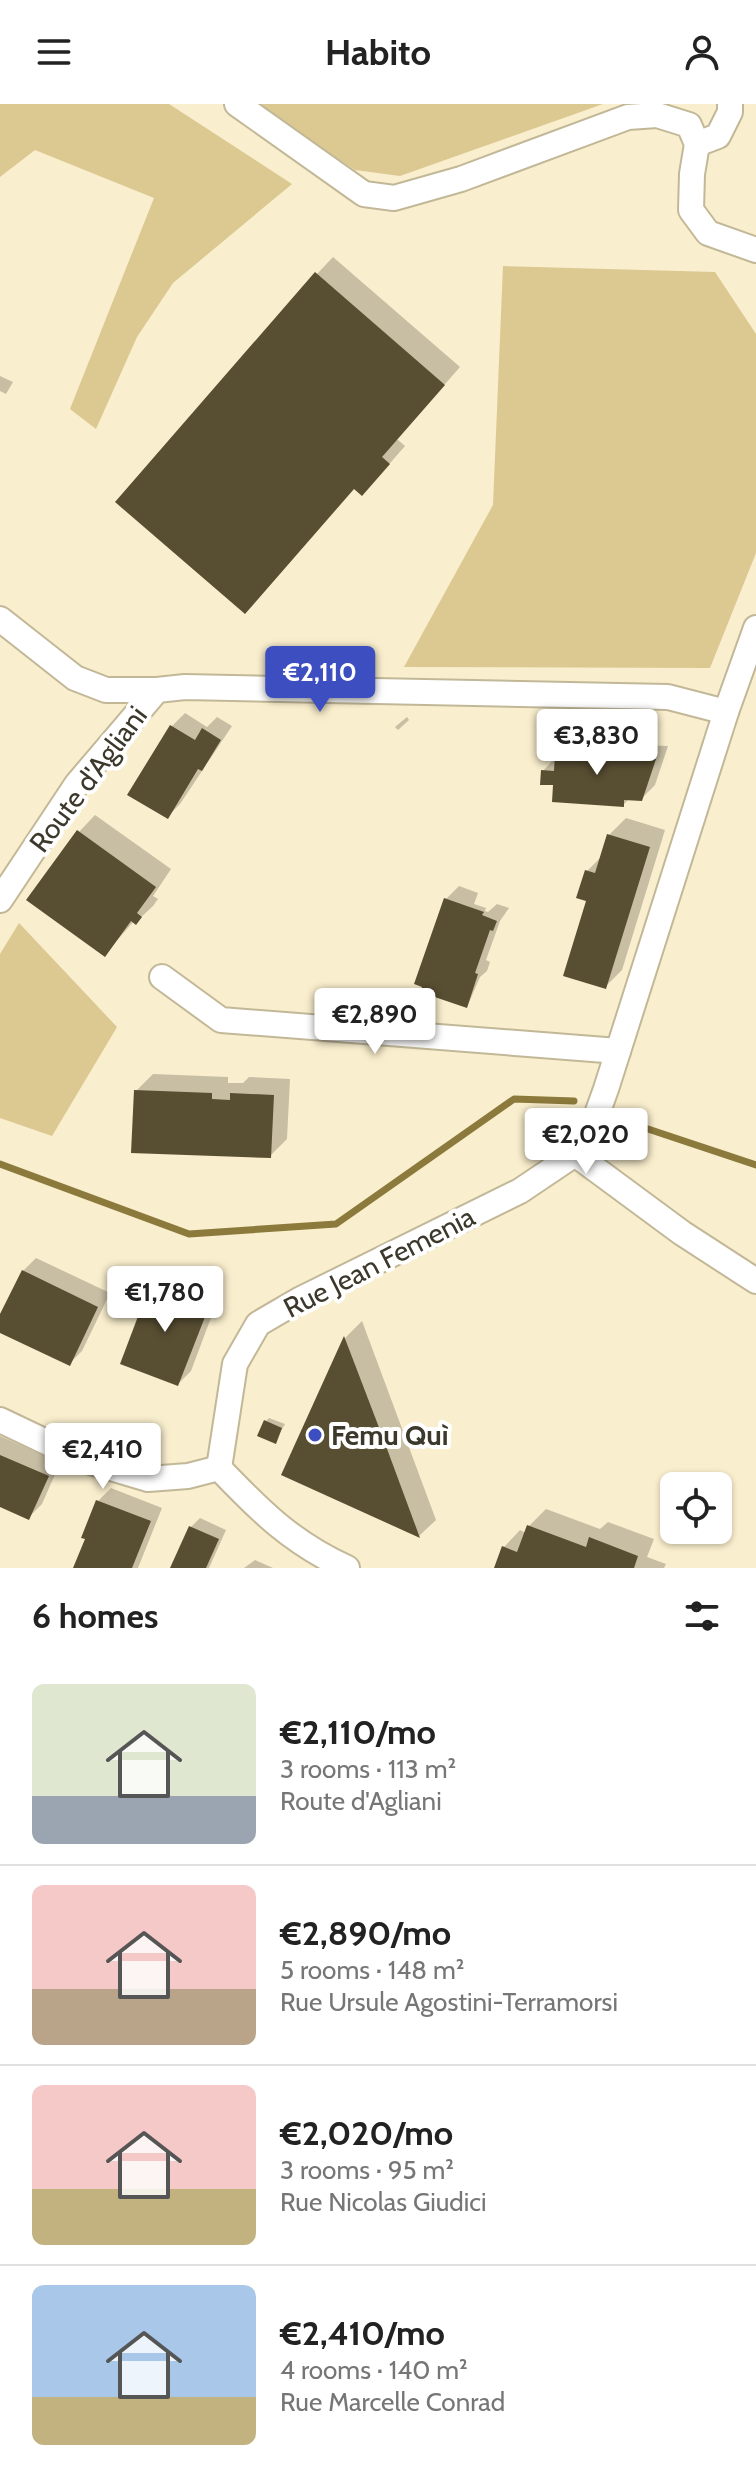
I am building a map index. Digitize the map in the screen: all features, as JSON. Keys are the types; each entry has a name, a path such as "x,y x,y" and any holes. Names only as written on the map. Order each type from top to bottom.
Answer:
{"street":[{"path":"237,104 364,194 394,198 461,179 628,117 657,115 689,125 697,144 691,210 708,233 756,250"},
{"path":"697,144 718,136 730,112 730,104"},
{"path":"0,619 75,678 106,690 157,690"},
{"path":"726,712 756,628"},
{"name":"Route d'Agliani","path":"0,900 77,784 157,690 185,687 668,697 726,712"},
{"name":"Rue Jean Femenia","path":"219,1468 235,1364 258,1324 299,1300 520,1191 575,1154 593,1125 726,712"},
{"path":"162,977 221,1020 618,1051"},
{"path":"575,1154 682,1233 756,1281"},
{"path":"0,1420 84,1460 148,1479 188,1476 219,1468 263,1515 316,1554 347,1568"}],"shaded area":[{"path":"0,104 169,104 292,184 173,283 137,337 96,429 70,409 154,198 35,150 0,177"},
{"path":"254,104 603,104 400,176 355,170"},
{"path":"503,266 715,272 756,334 756,553 710,668 404,667 493,505"},
{"path":"19,923 117,1027 52,1136 0,1118 0,954"}],"building":[{"path":"315,272 445,385 382,457 390,464 362,496 354,489 245,614 115,502"},
{"path":"170,725 195,740 202,728 221,740 202,771 198,769 168,819 127,795"},
{"path":"572,745 605,745 604,756 656,759 642,801 624,800 624,807 552,802 553,785 540,785 541,770 554,771 555,753 572,754"},
{"path":"77,830 156,887 137,913 142,917 136,925 131,921 105,957 26,900"},
{"path":"607,834 650,847 606,989 563,976 586,901 576,898 585,870 595,873"},
{"path":"444,898 484,912 482,915 497,921 493,931 490,930 475,973 478,974 467,1008 420,992 422,987 414,984"},
{"path":"134,1090 212,1093 212,1099 230,1100 230,1093 274,1095 271,1158 131,1153"},
{"path":"22,1270 98,1307 70,1366 0,1333 0,1314"},
{"path":"151,1282 210,1304 178,1386 120,1364"},
{"path":"344,1336 383,1438 420,1538 281,1475"},
{"path":"264,1420 282,1428 276,1444 257,1436"},
{"path":"0,1455 49,1476 29,1520 0,1507"},
{"path":"96,1500 151,1521 132,1568 73,1568"},
{"path":"527,1525 586,1547 589,1537 638,1556 634,1568 494,1568 502,1546 517,1552"},
{"path":"189,1526 219,1539 206,1568 170,1568"}],"waterway":[{"path":"0,1164 189,1234 336,1224 514,1099 574,1101"},
{"path":"642,1127 756,1165"}],"place":[{"name":"Femu Quì","path":"315,1435"}]}
